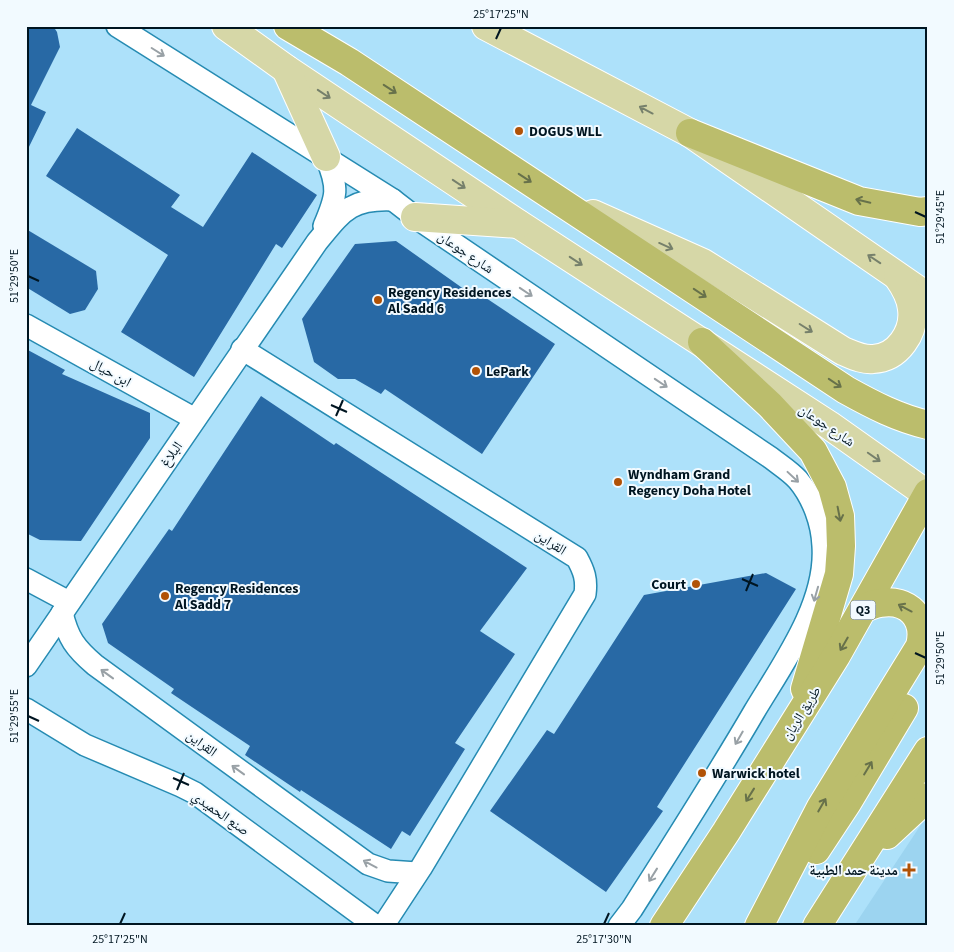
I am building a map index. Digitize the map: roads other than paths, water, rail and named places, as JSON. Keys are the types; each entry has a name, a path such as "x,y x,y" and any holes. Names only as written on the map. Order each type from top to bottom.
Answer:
{"highway":[{"path":"288,26 349,62 846,390 881,410 928,425"},
{"path":"690,133 859,201 920,212 928,211"},
{"path":"702,342 770,405 813,451 832,487 840,516 842,546 839,574 795,724"},
{"name":"طريق الريان","path":"664,926 795,724 864,608 928,494"},
{"path":"896,551 928,524"},
{"path":"759,926 821,806 920,646 922,636 921,625 917,616 909,608 890,602 864,608"},
{"path":"765,926 847,803 928,667"},
{"path":"817,926 928,751"},
{"path":"860,860 928,797"}],"main road":[{"name":"شارع جوعان","path":"226,26 286,69 520,225 829,425 928,494"},
{"path":"486,26 690,133 928,297"},
{"path":"286,69 326,157"},
{"path":"557,198 703,262 843,351 858,358 874,359 886,357 898,348 908,335 913,321 912,307 908,293 897,275"},
{"path":"415,217 520,225"}],"street":[{"name":"شارع جوعان","path":"117,26 393,200 415,217 772,458 798,479 813,503 819,520 824,547 822,572 814,602 792,647 723,765 632,909 619,926"},
{"name":"البلاغ","path":"317,242 336,195 335,184 326,157"},
{"name":"البلاغ","path":"26,666 317,242 340,214 352,206 371,200 393,200"},
{"name":"ابن حيال","path":"26,325 195,419"},
{"name":"القراين","path":"242,349 577,558 587,582 585,594 383,926"},
{"path":"26,578 65,607"},
{"name":"القراين","path":"65,607 65,629 72,642 95,665 368,864 388,871 417,873"},
{"name":"صنع الحميدي","path":"26,709 85,745 195,793 376,926"}],"place":[{"name":"DOGUS WLL","path":"519,131"},
{"name":"Regency Residences Al Sadd 6","path":"378,300"},
{"name":"LePark","path":"476,371"},
{"name":"Wyndham Grand Regency Doha Hotel","path":"618,482"},
{"name":"Court","path":"696,584"},
{"name":"Regency Residences Al Sadd 7","path":"165,596"},
{"name":"Warwick hotel","path":"702,773"},
{"name":"مدينة حمد الطبية","path":"909,870"}]}
